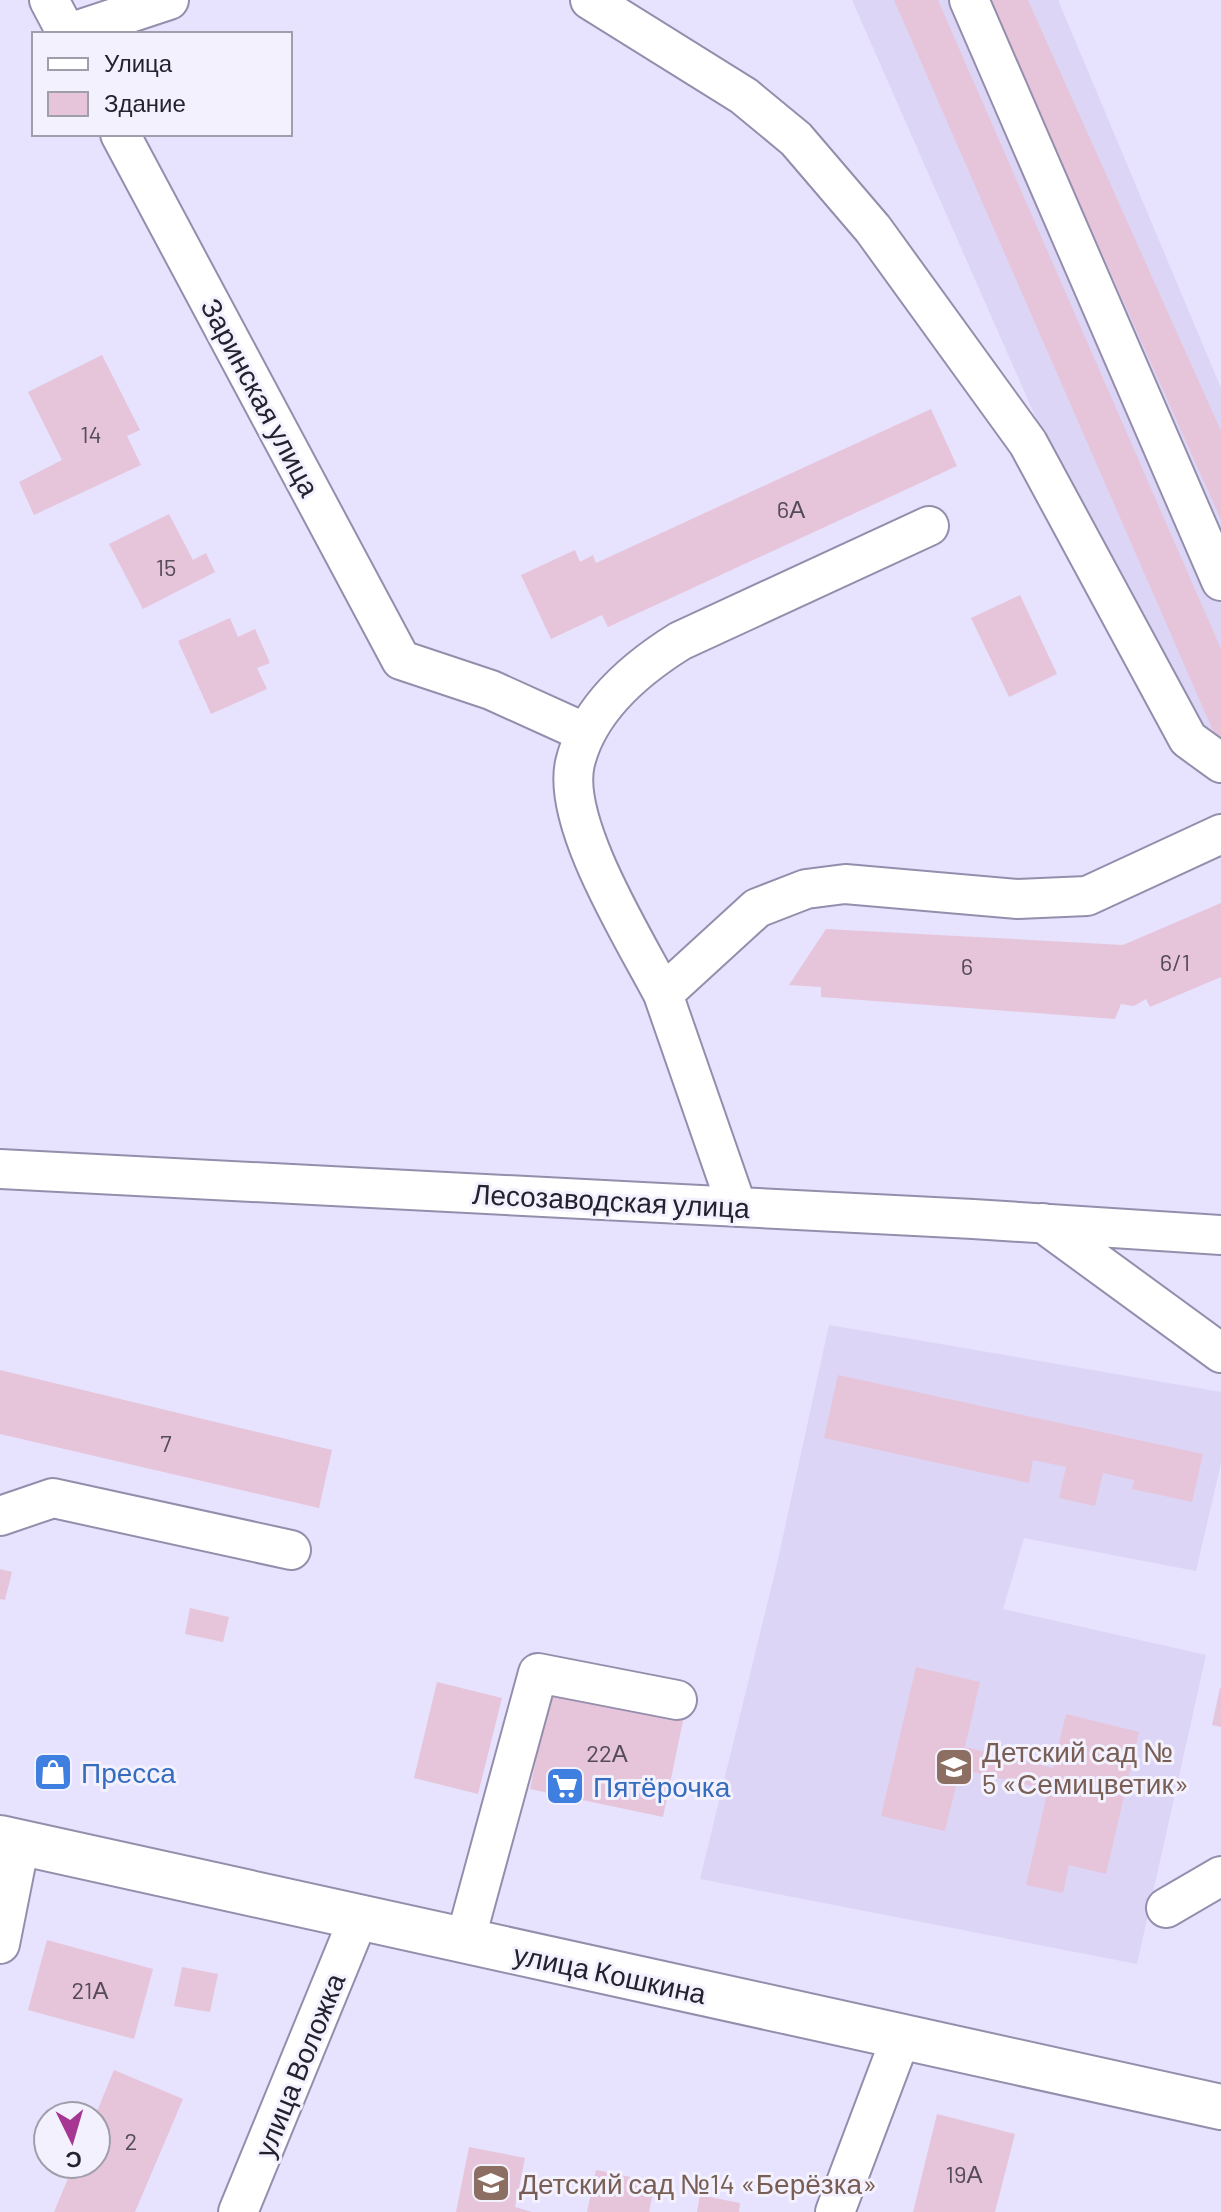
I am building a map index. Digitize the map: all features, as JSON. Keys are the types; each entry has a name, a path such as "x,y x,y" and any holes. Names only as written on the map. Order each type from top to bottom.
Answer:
{"main road":[{"name":"улица Кошкина","path":"10,1841 1221,2107"}],"street":[{"path":"49,0 65,32"},
{"path":"72,32 169,0"},
{"path":"590,0 744,96 796,139 873,229 1028,443 1188,739 1221,763"},
{"path":"969,0 1221,581"},
{"name":"Заринская улица","path":"121,136 401,660 491,690 586,733"},
{"path":"737,1207 663,994 596,864 575,803 575,766 586,733 611,698 647,662 680,641 929,526"},
{"path":"663,994 757,908 806,889 845,884 1018,899 1087,896 1221,834"},
{"name":"Лесозаводская улица","path":"0,1169 1221,1235"},
{"path":"1043,1223 1221,1353"},
{"path":"0,1516 53,1498 291,1550"},
{"path":"465,1941 538,1673 677,1700"},
{"path":"0,1944 10,1841"},
{"path":"1166,1908 1221,1876"},
{"name":"улица Воложка","path":"238,2212 359,1917"},
{"path":"835,2212 901,2037"}],"shaded area":[{"path":"852,0 1058,0 1221,388 1221,772 1187,761"},
{"name":"Детский сад № 5 «Семицветик»","path":"829,1325 1221,1392 1221,1463 1196,1571 1024,1538 1003,1609 1206,1655 1137,1964 700,1879 777,1564"}],"building":[{"path":"894,0 938,0 1221,649 1221,749"},
{"path":"989,0 1028,0 1221,431 1221,520"},
{"path":"102,355 140,430 127,436 141,465 34,515 19,482 62,460 28,392"},
{"path":"931,409 957,466 608,627 602,615 551,639 521,575 575,550 580,562 593,555 596,563"},
{"path":"169,514 193,560 206,553 215,572 143,609 109,544"},
{"path":"1020,595 1057,674 1009,697 971,618"},
{"path":"230,618 238,637 255,629 270,663 257,668 267,689 211,714 178,641"},
{"path":"1221,903 1221,977 1150,1007 1146,999 1134,1006 1121,1004 1115,1019 821,997 821,987 789,985 826,929 1123,945"},
{"path":"0,1370 332,1450 319,1508 0,1434"},
{"path":"838,1375 1203,1454 1192,1502 1132,1489 1134,1480 1103,1473 1095,1506 1059,1498 1066,1467 1033,1460 1029,1483 824,1438"},
{"path":"0,1569 12,1572 5,1600 0,1599"},
{"path":"190,1608 229,1617 223,1642 185,1634"},
{"path":"916,1667 980,1682 965,1747 1053,1768 1066,1714 1139,1732 1106,1874 1069,1865 1063,1893 1026,1885 1048,1790 960,1769 945,1831 881,1816"},
{"path":"437,1682 502,1698 478,1794 414,1778"},
{"path":"1221,1688 1221,1727 1212,1725"},
{"path":"551,1689 684,1716 663,1817 530,1789"},
{"path":"47,1940 153,1969 134,2039 28,2010"},
{"path":"182,1967 218,1974 210,2012 174,2006"},
{"path":"114,2070 183,2099 135,2212 54,2212 67,2180 112,2180 112,2100 102,2100"},
{"path":"937,2114 1015,2134 995,2212 913,2212"},
{"name":"Детский сад №14 «Берёзка»","path":"469,2147 525,2158 515,2207 532,2212 456,2212"},
{"name":"Детский сад №14 «Берёзка»","path":"596,2170 655,2182 649,2212 587,2212"},
{"path":"700,2195 740,2203 739,2212 697,2212"}],"place":[{"name":"Детский сад № 5 «Семицветик»","path":"954,1767"},
{"name":"Пресса","path":"53,1772"},
{"name":"Пятёрочка","path":"565,1786"},
{"name":"Детский сад №14 «Берёзка»","path":"491,2183"}]}
